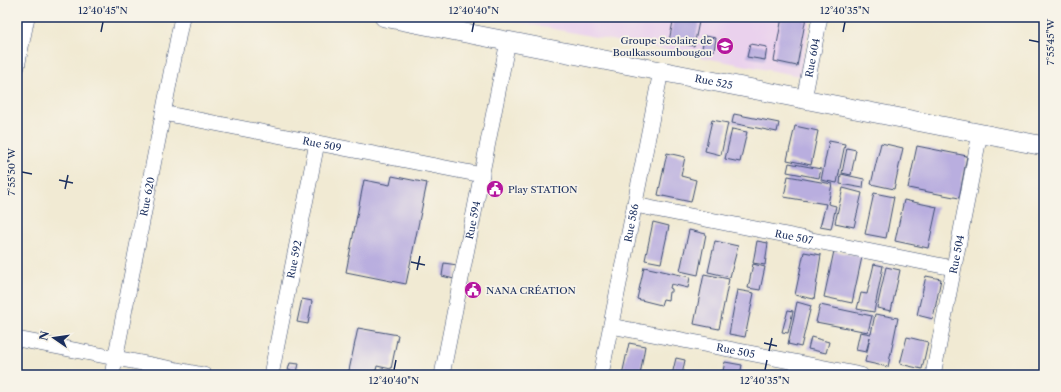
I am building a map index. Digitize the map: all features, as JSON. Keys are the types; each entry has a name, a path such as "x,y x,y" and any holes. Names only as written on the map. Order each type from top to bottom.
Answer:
{"street":[{"path":"17,67 27,17"},
{"name":"Rue 620","path":"112,375 182,17"},
{"name":"Rue 525","path":"384,17 1044,146"},
{"name":"Rue 604","path":"804,99 820,17"},
{"name":"Rue 594","path":"442,375 508,41"},
{"name":"Rue 586","path":"601,375 661,71"},
{"name":"Rue 509","path":"163,113 482,175"},
{"name":"Rue 504","path":"932,375 980,133"},
{"name":"Rue 592","path":"271,375 317,143"},
{"name":"Rue 507","path":"634,206 954,268"},
{"name":"Rue 505","path":"611,326 860,375"},
{"path":"17,339 204,375"}],"shaded area":[{"name":"Groupe Scolaire de Boulkassoumbougou","path":"490,17 811,17 800,76"}],"building":[{"path":"674,17 700,17 694,46 669,41"},
{"path":"782,17 806,17 797,66 774,61"},
{"path":"704,36 716,38 714,51 702,49"},
{"path":"750,44 767,47 765,60 747,57"},
{"path":"734,114 779,123 777,132 732,123"},
{"path":"712,120 728,123 721,155 705,151"},
{"path":"795,126 818,131 811,165 787,160"},
{"path":"732,129 747,132 740,162 725,159"},
{"path":"829,141 845,144 837,183 821,180"},
{"path":"881,143 903,148 894,189 871,184"},
{"path":"917,146 967,156 959,198 908,188"},
{"path":"847,148 856,150 851,175 842,173"},
{"path":"667,153 685,157 681,176 696,180 691,202 658,195"},
{"path":"789,163 821,169 819,178 787,172"},
{"path":"841,174 864,179 863,188 840,184"},
{"path":"392,176 427,183 406,284 346,272 364,180 390,185"},
{"path":"788,176 832,184 828,204 836,206 831,229 820,227 826,204 784,197"},
{"path":"843,188 862,193 854,227 835,223"},
{"path":"874,193 894,197 886,238 865,234"},
{"path":"904,200 937,207 928,248 895,241"},
{"path":"653,222 669,226 661,263 645,260"},
{"path":"689,230 706,234 698,275 680,271"},
{"path":"715,241 738,246 730,277 708,272"},
{"path":"757,241 768,243 765,265 753,263"},
{"path":"834,251 862,257 852,303 824,297"},
{"path":"804,252 821,255 814,299 795,295"},
{"path":"444,263 457,265 454,279 442,276"},
{"path":"753,264 765,267 760,290 748,288"},
{"path":"874,264 883,266 874,312 857,309 861,293 867,294"},
{"path":"644,267 690,277 688,288 671,284 670,288 672,289 672,292 669,292 668,300 663,299 661,305 637,299"},
{"path":"886,267 900,270 891,311 877,308"},
{"path":"704,274 729,279 719,329 694,324"},
{"path":"926,276 941,279 933,319 917,315"},
{"path":"737,290 754,293 745,337 729,334"},
{"path":"302,299 312,301 308,324 297,322"},
{"path":"797,302 811,306 801,347 788,344"},
{"path":"820,305 872,316 868,332 816,322"},
{"path":"788,310 793,311 788,333 782,332"},
{"path":"875,314 898,318 888,367 865,362 870,337 866,352 856,350 860,332 871,334"},
{"path":"358,328 398,335 391,369 377,366 375,375 348,375"},
{"path":"811,337 829,342 826,353 808,349"},
{"path":"907,337 928,342 922,369 900,364"},
{"path":"629,343 645,346 640,375 622,375"},
{"path":"676,358 685,360 682,375 672,375"},
{"path":"725,362 742,365 740,375 722,375"},
{"path":"290,363 299,364 297,372 288,370"},
{"path":"792,366 803,368 802,375 791,375"}],"place":[{"name":"Groupe Scolaire de Boulkassoumbougou","path":"725,46"},
{"name":"Play STATION","path":"495,189"},
{"name":"NANA CRÉATION","path":"473,290"}]}
